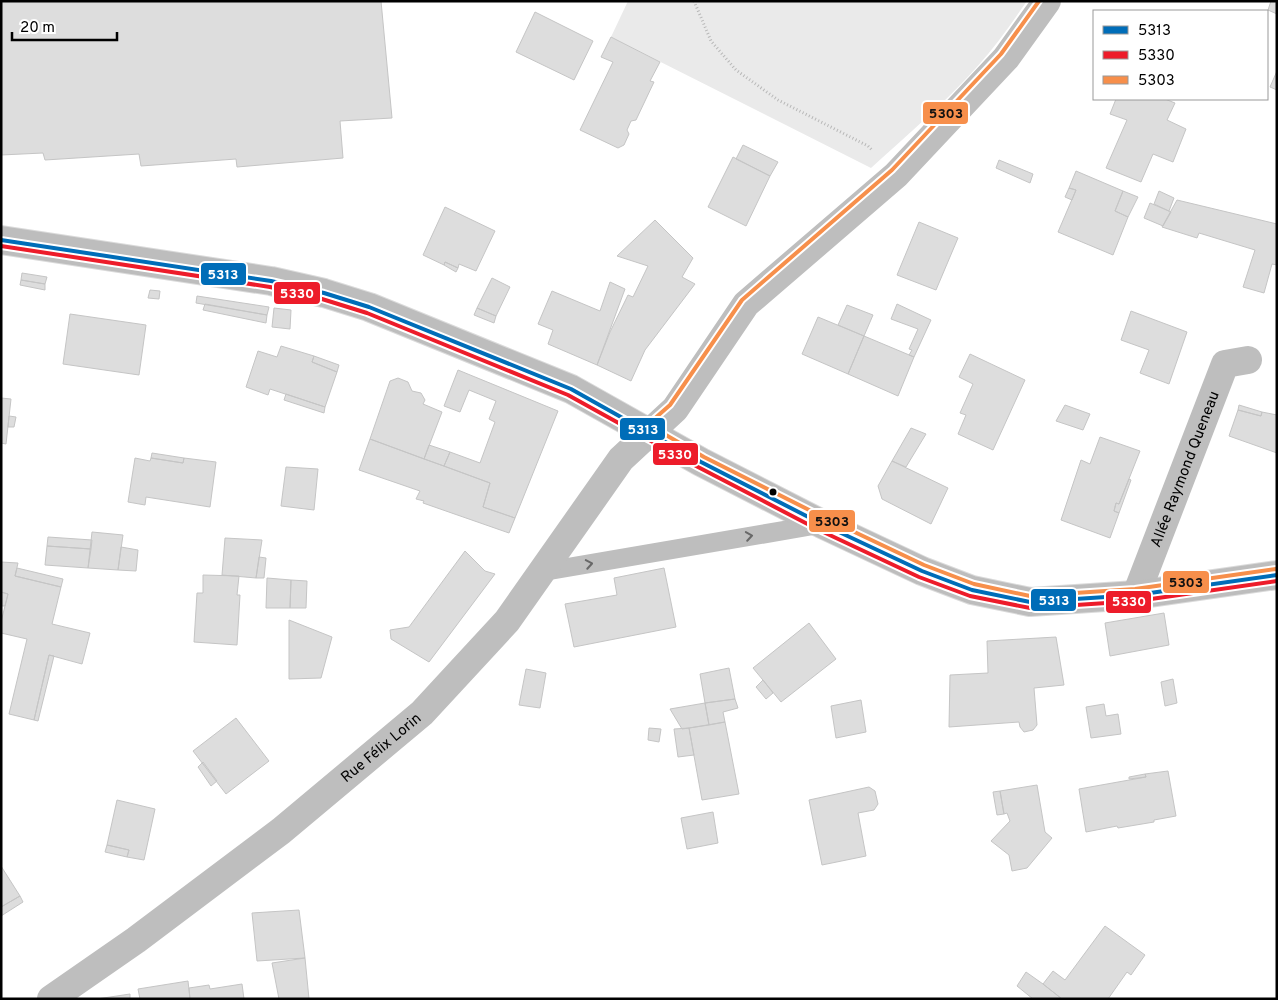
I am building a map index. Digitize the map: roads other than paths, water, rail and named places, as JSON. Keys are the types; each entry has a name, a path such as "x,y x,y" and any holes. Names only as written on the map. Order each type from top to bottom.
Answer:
{"main road":[{"path":"1,240 271,282 324,293 369,307 572,389 701,462 822,524 922,571 972,590 1030,602 1136,595 1277,574"}],"street":[{"name":"Rue Félix Lorin","path":"51,999 136,940 281,831 422,713 507,621 621,459 675,408 746,304 896,175 1006,58 1047,1"},
{"name":"Allée Raymond Queneau","path":"1136,595 1224,364 1248,360"}],"lane":[{"path":"541,572 822,524"}]}
